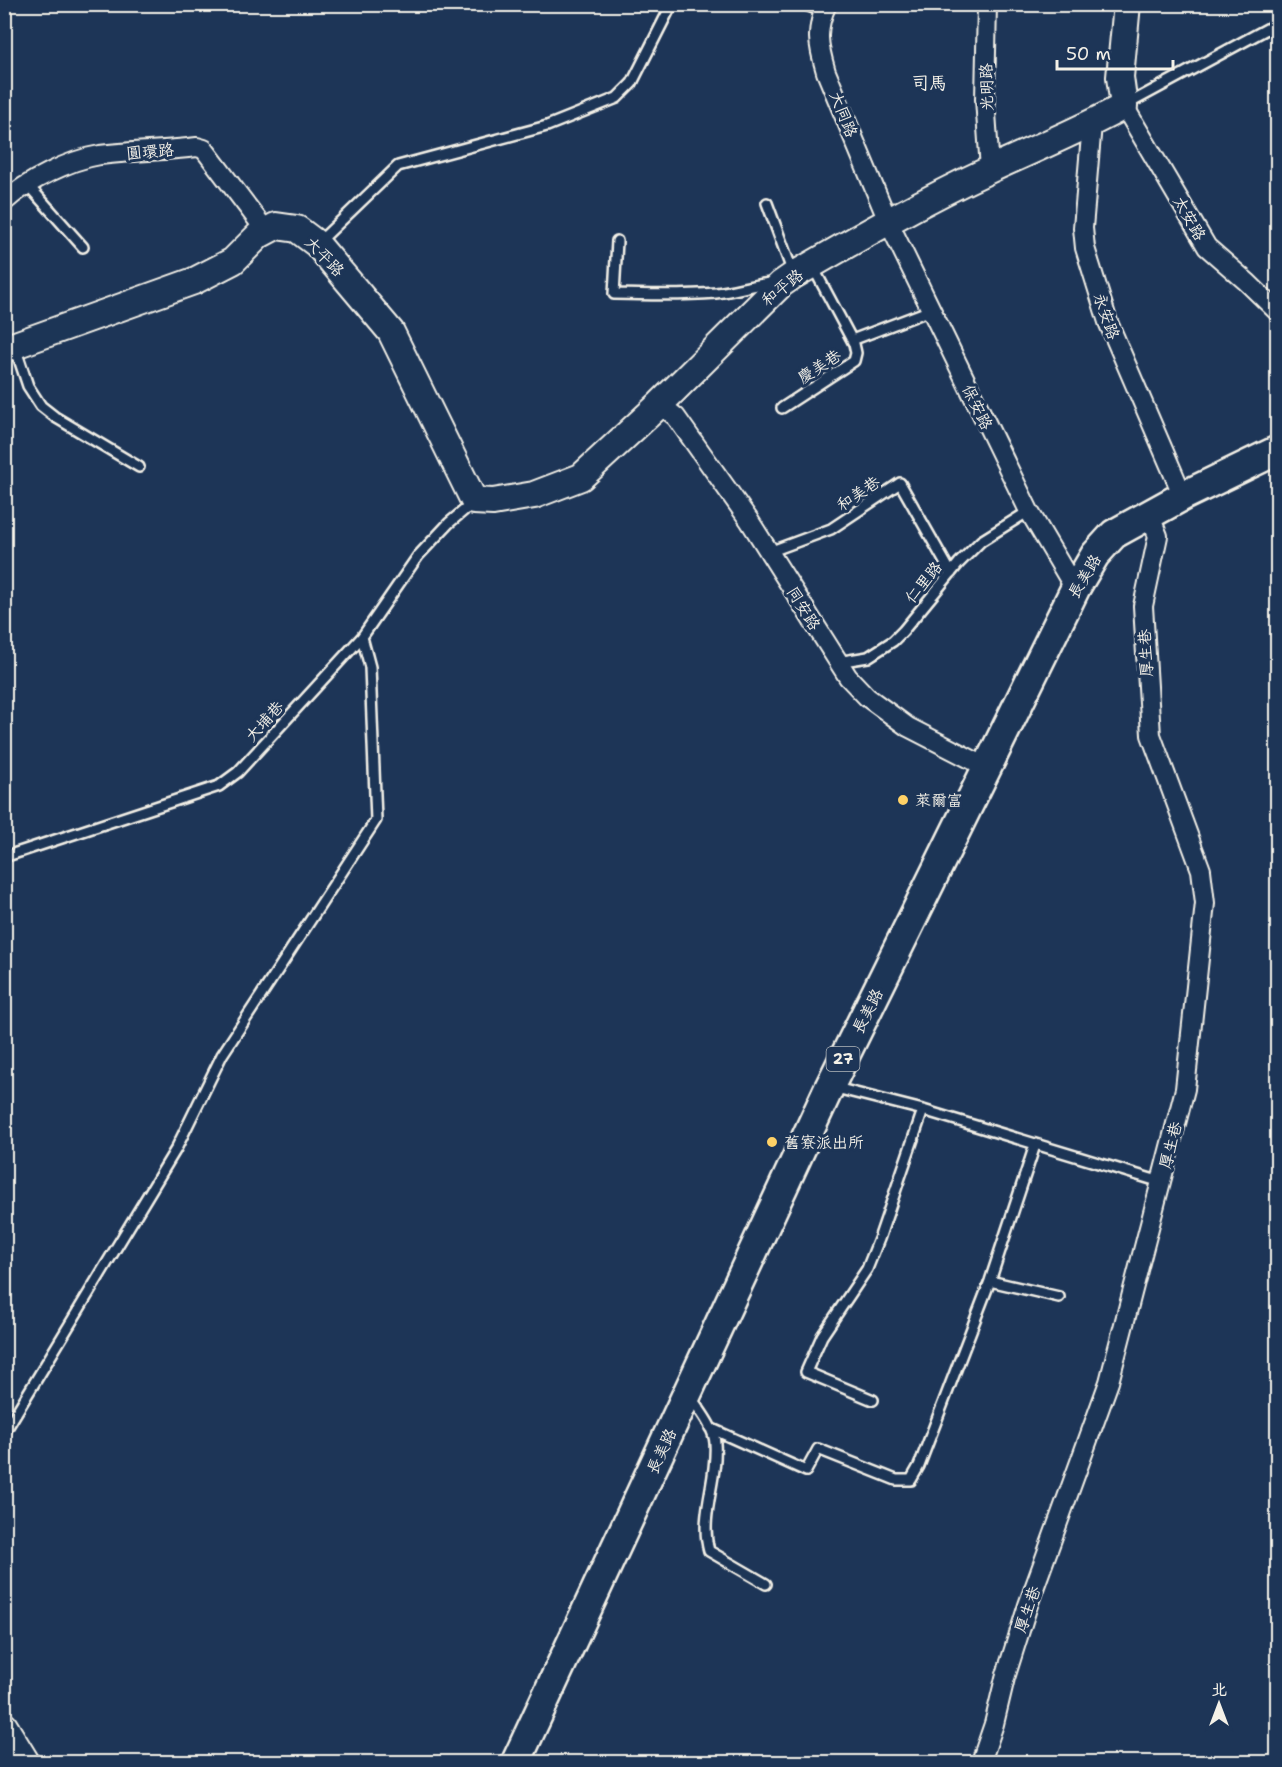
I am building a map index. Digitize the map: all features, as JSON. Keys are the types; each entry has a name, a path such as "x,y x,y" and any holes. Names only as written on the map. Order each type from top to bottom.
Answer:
{"main road":[{"name":"長美路","path":"516,1762 830,1086 1075,589 1095,555 1114,534 1183,496 1278,450"}],"street":[{"name":"光明路","path":"987,4 985,99 990,169"},
{"path":"1124,106 1120,77 1127,4"},
{"name":"大同路","path":"826,8 819,22 819,47 826,72 888,221"},
{"name":"和平路","path":"474,501 493,502 534,495 581,477 796,274 888,221 990,169 1092,124 1124,106"},
{"name":"太安路","path":"1124,106 1207,248 1278,312"},
{"name":"永安路","path":"1092,124 1083,228 1085,248 1108,322 1183,496"},
{"name":"圓環路","path":"4,202 27,184 73,163 97,156 197,147 204,149 266,231"},
{"name":"保安路","path":"888,221 1029,511 1075,589"},
{"name":"大平路","path":"266,231 276,226 297,229 317,244 391,332 474,501"},
{"path":"8,342 194,281 233,261 266,231"},
{"name":"同安路","path":"660,404 676,417 749,520 837,662 867,697 908,727 988,768"},
{"name":"厚生巷","path":"981,1762 1028,1605 1109,1382 1185,1089 1205,903 1201,870 1151,735 1143,606 1158,536 1149,514"},
{"path":"4,1726 26,1762"}],"lane":[{"path":"317,244 398,166 547,126 617,98 632,83 672,4"},
{"path":"803,4 826,8"},
{"path":"1124,106 1278,23"},
{"path":"27,184 83,247"},
{"name":"慶美巷","path":"767,203 796,274 852,340 856,353 854,361 782,408"},
{"path":"617,241 614,294 720,293 796,274"},
{"name":"慶美巷","path":"852,340 931,310"},
{"path":"8,342 28,386 41,406 55,417 139,467"},
{"name":"和美巷","path":"769,552 831,529 900,483 951,573"},
{"name":"大埔巷","path":"4,857 219,786 238,772 362,637 418,556 449,523 474,501"},
{"name":"仁里路","path":"837,662 868,657 893,641 981,541 1029,511"},
{"path":"4,1433 176,1149 222,1055 376,820 370,667 362,637"},
{"path":"830,1086 923,1110 1161,1182"},
{"path":"873,1400 806,1372 822,1336 867,1269 923,1110"},
{"path":"711,1428 806,1471 818,1449 896,1480 911,1480 920,1467 990,1281 1035,1145"},
{"path":"990,1281 1059,1297"},
{"path":"688,1393 711,1428 715,1442 705,1539 709,1551 766,1584"}],"place":[{"name":"萊爾富","path":"903,800"},
{"name":"舊寮派出所","path":"772,1142"}],"district":[{"name":"司馬","path":"929,83"}]}
